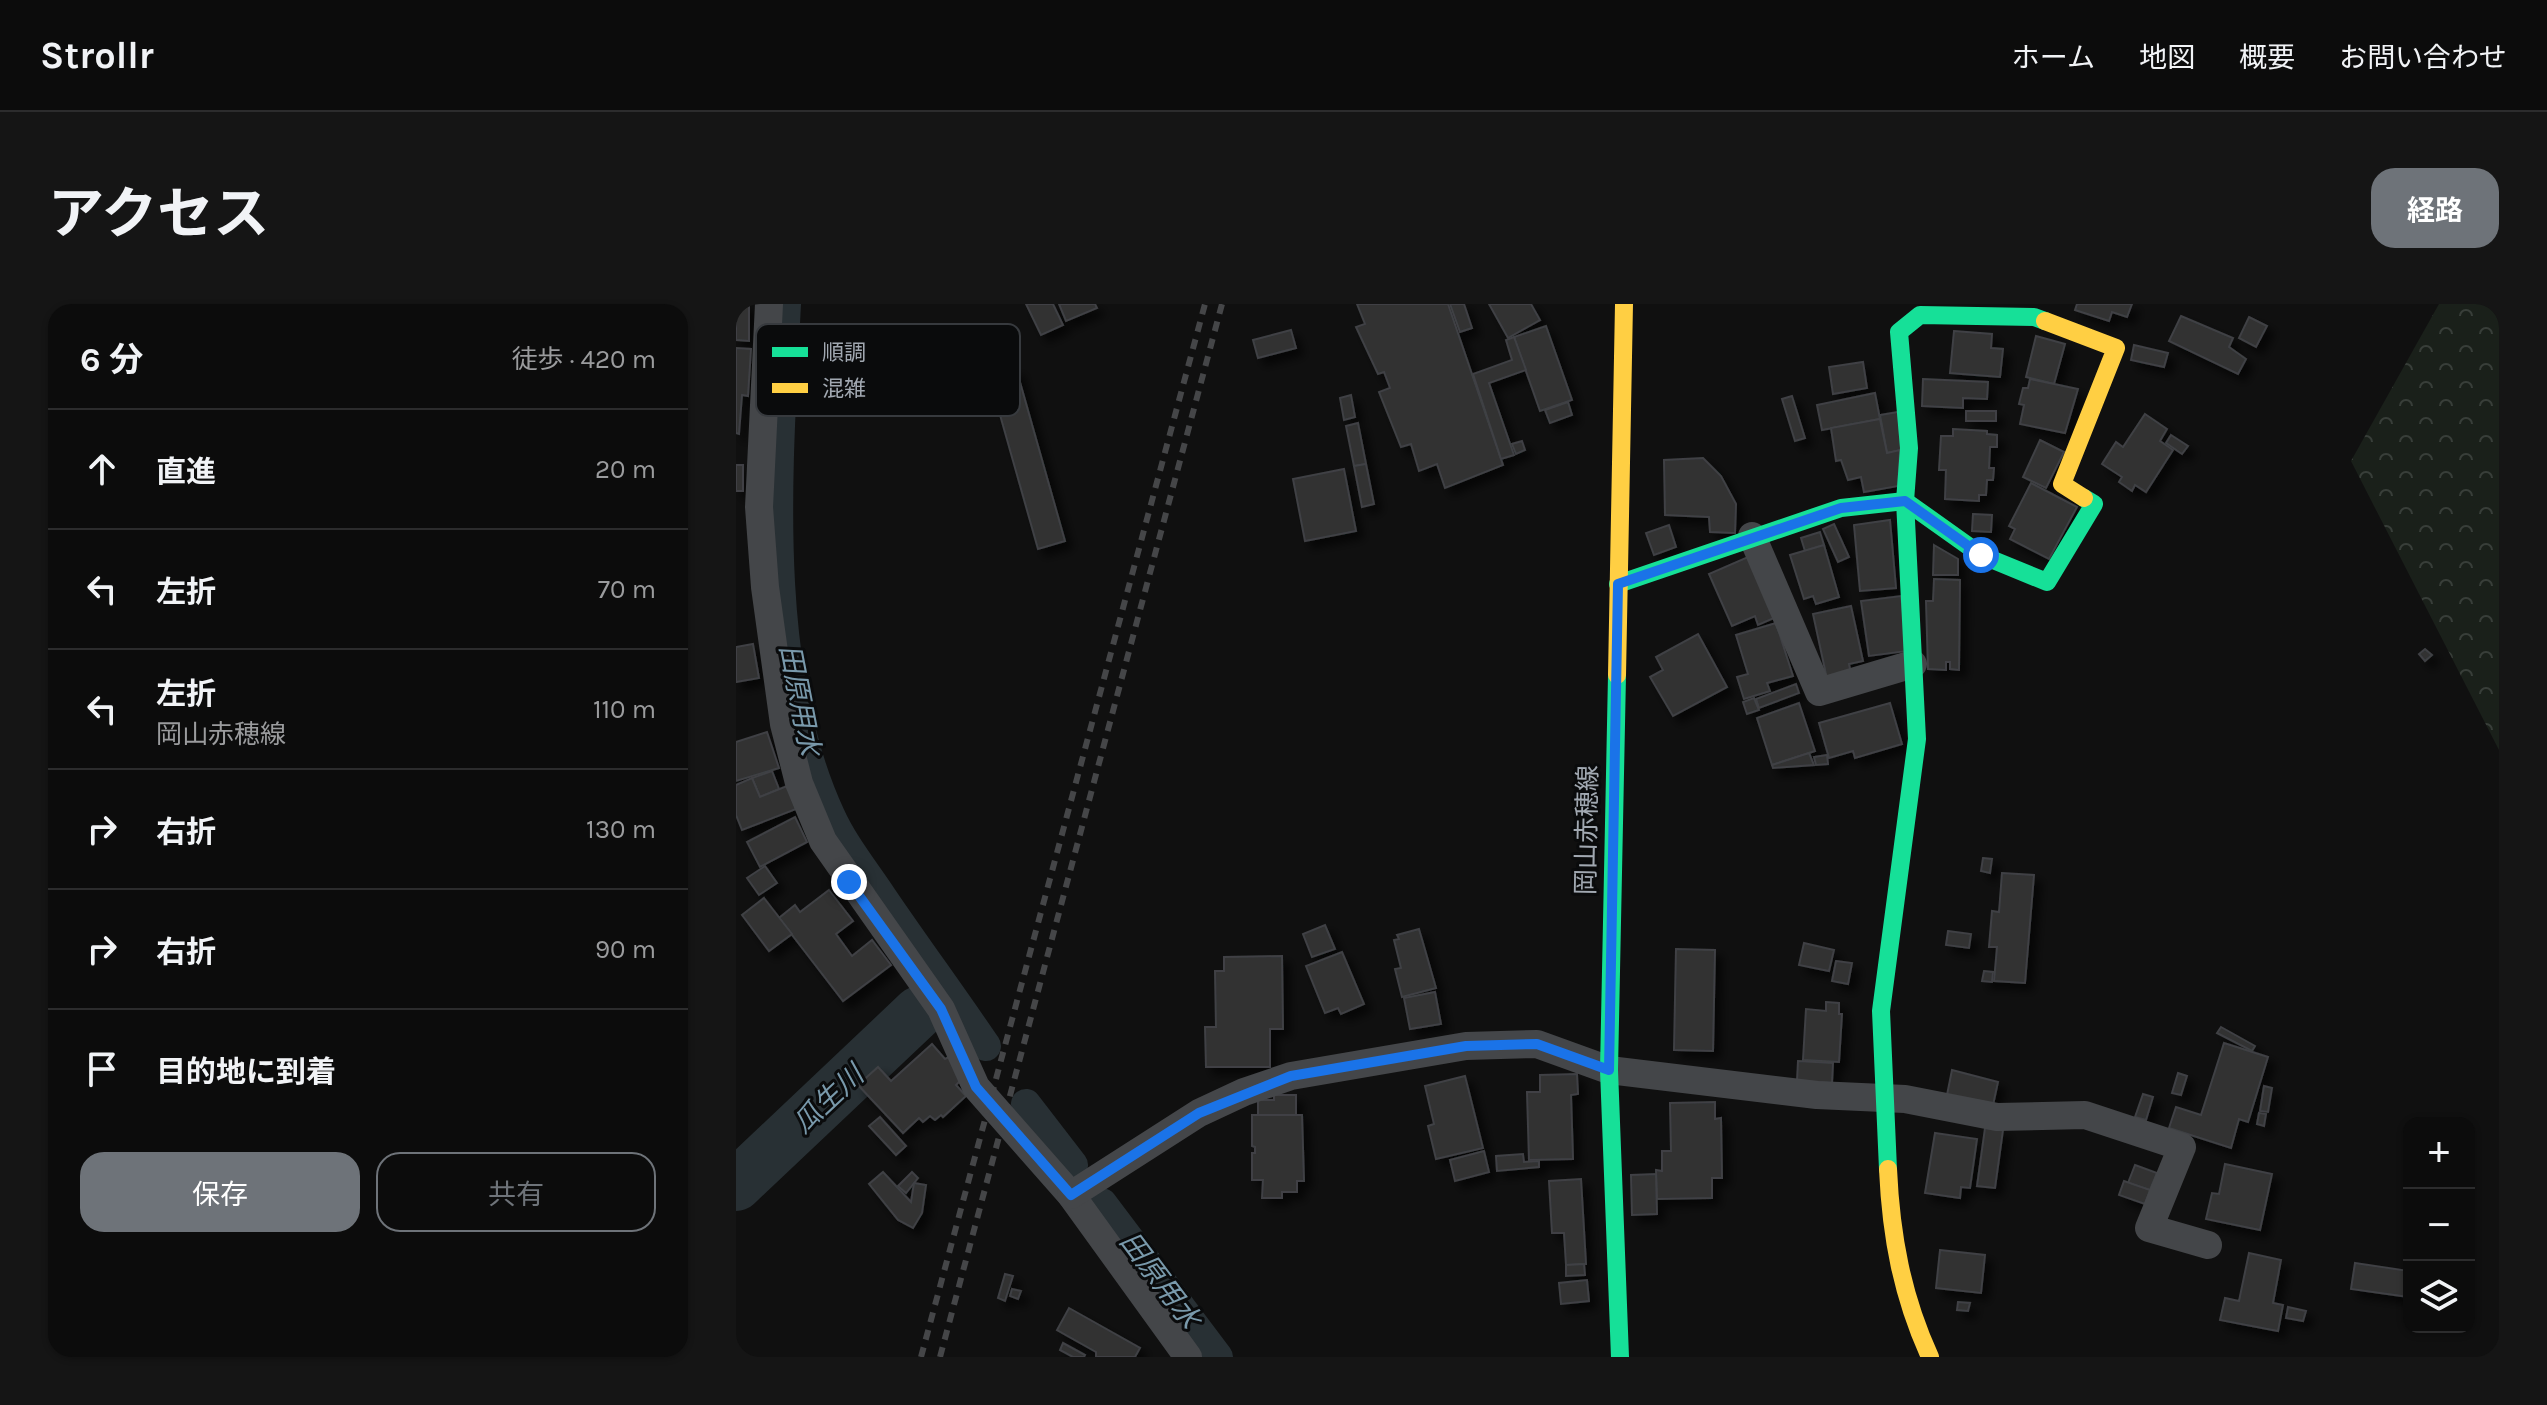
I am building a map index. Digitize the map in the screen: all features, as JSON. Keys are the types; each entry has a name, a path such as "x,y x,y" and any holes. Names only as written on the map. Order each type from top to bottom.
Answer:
{"street":[{"path":"766,324 769,304"},
{"name":"岡山赤穂線","path":"1620,1357 1609,1070 1624,304"},
{"path":"1618,584 1841,508 1905,501 1981,555 2047,582 2094,504 2062,484 2116,348 2036,310 1920,315 1899,332 1909,448 1905,501 1917,739 1881,1011 1891,1232 1911,1316 1930,1357"},
{"path":"756,396 749,446 784,724 799,783 817,827 849,882 941,1009 976,1087 1071,1195 1096,1234 1188,1357"},
{"path":"1752,536 1819,692 1913,664"},
{"path":"1071,1195 1199,1113 1291,1076 1466,1046 1537,1044 1609,1070 1817,1095 1885,1098 1997,1117 2085,1115 2182,1147 2149,1228 2208,1245"}],"green space":[{"path":"2439,304 2499,304 2499,750 2351,461"}],"building":[{"path":"736,304 749,304 749,341 736,340"},
{"path":"1026,304 1053,304 1063,325 1041,335"},
{"path":"1059,304 1095,304 1097,308 1066,321"},
{"path":"1357,304 1448,304 1503,465 1445,488 1437,464 1419,471 1411,444 1401,447 1379,392 1390,388 1384,372 1378,374 1356,327 1365,324"},
{"path":"1450,304 1464,304 1472,328 1460,332"},
{"path":"1489,304 1531,304 1540,320 1508,338"},
{"path":"2077,304 2132,304 2127,317 2112,312 2109,321 2075,310"},
{"path":"2181,316 2233,338 2229,347 2246,359 2238,374 2169,341"},
{"path":"2249,317 2267,326 2256,347 2239,338"},
{"path":"1546,326 1572,400 1540,411 1514,337"},
{"path":"1291,330 1296,348 1258,358 1253,340"},
{"path":"1954,331 1992,334 1991,348 2003,349 2000,377 1950,373"},
{"path":"2036,336 2065,344 2054,384 2026,377"},
{"path":"1514,337 1526,370 1489,383 1514,455 1501,459 1473,374 1512,360 1506,340"},
{"path":"2134,345 2168,353 2164,367 2131,360"},
{"path":"736,348 751,349 748,396 742,395 739,434 736,433"},
{"path":"1863,362 1867,388 1833,394 1829,367"},
{"path":"1923,379 1988,382 1987,399 1963,398 1963,408 1922,406"},
{"path":"2030,379 2078,389 2065,433 2020,424 2024,405 2019,404 2023,388 2028,388"},
{"path":"1020,382 1065,541 1038,549 1000,416 1020,416"},
{"path":"1875,393 1880,419 1822,430 1817,405"},
{"path":"1351,395 1355,417 1344,420 1340,398"},
{"path":"1792,396 1805,438 1795,441 1782,399"},
{"path":"1568,402 1572,415 1550,423 1545,410"},
{"path":"1966,411 1996,411 1996,421 1966,421"},
{"path":"1898,412 1901,450 1887,453 1880,415"},
{"path":"2145,414 2167,429 2160,441 2173,450 2146,492 2135,485 2132,491 2119,482 2122,477 2102,464 2116,442 2123,447"},
{"path":"1880,419 1887,453 1900,450 1898,486 1864,492 1861,477 1848,480 1841,460 1836,461 1831,428"},
{"path":"1358,423 1366,464 1354,466 1346,426"},
{"path":"1953,429 1987,431 1987,434 1997,435 1997,447 1990,447 1989,468 1994,468 1993,480 1987,480 1986,495 1979,495 1979,501 1945,499 1946,470 1939,470 1941,436 1953,436"},
{"path":"2171,435 2188,446 2182,454 2166,443"},
{"path":"2040,440 2064,452 2046,488 2023,477"},
{"path":"1522,441 1525,450 1516,454 1512,444"},
{"path":"1703,458 1721,476 1736,504 1735,533 1710,532 1709,517 1665,515 1664,460"},
{"path":"1366,464 1374,504 1362,507 1354,466"},
{"path":"736,465 743,465 743,491 736,491"},
{"path":"1344,469 1356,531 1305,541 1293,479"},
{"path":"2031,483 2077,507 2049,559 2010,539 2015,529 2009,526"},
{"path":"1973,514 1992,515 1991,532 1972,531"},
{"path":"1890,520 1896,588 1860,591 1854,525"},
{"path":"1834,524 1849,557 1838,562 1823,529"},
{"path":"1669,525 1676,547 1654,555 1646,533"},
{"path":"1820,532 1824,545 1805,551 1801,538"},
{"path":"1824,545 1839,597 1816,604 1813,596 1804,599 1790,555"},
{"path":"1934,545 1958,559 1958,575 1933,575"},
{"path":"1748,557 1774,618 1758,625 1755,616 1732,626 1709,574"},
{"path":"1934,579 1960,580 1959,670 1950,669 1950,662 1946,662 1946,670 1928,669 1926,601 1933,601"},
{"path":"1901,596 1907,651 1869,656 1861,601"},
{"path":"1851,606 1863,661 1849,664 1851,674 1827,679 1813,614"},
{"path":"1776,623 1793,676 1767,683 1770,691 1744,699 1737,677 1748,674 1736,635"},
{"path":"1698,634 1727,687 1673,716 1650,677 1663,670 1656,657"},
{"path":"753,644 759,678 736,682 736,647"},
{"path":"2425,649 2432,655 2425,661 2419,654"},
{"path":"1796,684 1799,693 1759,708 1756,699"},
{"path":"1754,698 1759,710 1747,714 1743,702"},
{"path":"1799,703 1815,751 1772,765 1757,718"},
{"path":"1890,703 1902,744 1855,758 1853,751 1829,758 1819,723"},
{"path":"767,732 779,768 736,781 736,742"},
{"path":"1809,753 1814,765 1773,768 1772,765"},
{"path":"1827,755 1828,764 1816,765 1814,757"},
{"path":"772,771 779,789 760,797 752,778"},
{"path":"752,778 760,797 787,786 796,809 742,830 736,815 736,785"},
{"path":"795,817 807,842 760,867 747,842"},
{"path":"1983,858 1992,859 1990,873 1981,871"},
{"path":"765,866 777,883 759,895 747,878"},
{"path":"2002,873 2034,875 2025,983 1994,981 1997,947 1989,947 1992,911 1999,912"},
{"path":"829,890 853,921 836,934 852,956 872,940 891,965 843,1001 779,918 795,905 800,912"},
{"path":"764,898 792,934 769,951 742,915"},
{"path":"1325,925 1335,949 1312,957 1303,934"},
{"path":"1419,929 1436,988 1402,997 1395,969 1401,968 1394,940 1399,939 1397,935"},
{"path":"1948,931 1971,934 1969,948 1946,945"},
{"path":"1804,943 1834,950 1829,971 1799,965"},
{"path":"1676,949 1715,950 1713,1051 1674,1050"},
{"path":"1342,952 1364,1004 1341,1014 1338,1008 1325,1013 1306,966"},
{"path":"1282,956 1283,1029 1270,1029 1270,1067 1206,1067 1205,1027 1216,1027 1215,971 1224,971 1224,957"},
{"path":"1836,961 1852,963 1848,984 1832,981"},
{"path":"1984,971 1993,972 1992,982 1982,981"},
{"path":"1435,992 1441,1024 1410,1029 1404,998"},
{"path":"1826,1002 1839,1003 1839,1014 1842,1014 1839,1062 1803,1060 1806,1009 1826,1011"},
{"path":"2221,1027 2255,1046 2252,1051 2217,1033"},
{"path":"2224,1043 2268,1057 2248,1122 2239,1119 2231,1148 2169,1128 2176,1107 2201,1115"},
{"path":"932,1044 945,1059 955,1054 963,1078 956,1085 966,1096 943,1117 941,1115 935,1120 930,1116 923,1122 919,1118 903,1133 858,1085 878,1067 891,1081"},
{"path":"1798,1061 1833,1063 1832,1083 1797,1081"},
{"path":"1952,1070 1998,1082 1993,1105 1947,1095"},
{"path":"2178,1073 2187,1076 2181,1095 2172,1093"},
{"path":"1577,1074 1578,1094 1571,1095 1573,1159 1529,1160 1527,1092 1540,1092 1540,1075"},
{"path":"1465,1076 1483,1148 1436,1159 1428,1126 1434,1124 1425,1086"},
{"path":"2264,1086 2272,1088 2268,1112 2260,1111"},
{"path":"2143,1094 2153,1097 2146,1120 2135,1117"},
{"path":"1274,1095 1296,1095 1296,1115 1258,1115 1258,1100 1274,1100"},
{"path":"1715,1102 1715,1119 1721,1118 1722,1178 1712,1178 1712,1198 1657,1199 1656,1170 1662,1171 1662,1151 1671,1151 1670,1103"},
{"path":"2259,1113 2266,1114 2264,1126 2257,1124"},
{"path":"1252,1115 1302,1115 1304,1181 1297,1181 1297,1192 1282,1192 1282,1198 1262,1198 1263,1180 1252,1180 1252,1153 1255,1153 1255,1147 1252,1146"},
{"path":"880,1117 906,1146 896,1155 869,1126"},
{"path":"1985,1128 2003,1130 1995,1188 1977,1186"},
{"path":"1935,1133 1977,1139 1970,1188 1961,1187 1960,1198 1925,1193"},
{"path":"1484,1151 1489,1172 1455,1181 1450,1160"},
{"path":"1523,1154 1524,1162 1539,1161 1539,1167 1497,1171 1496,1156"},
{"path":"2225,1164 2272,1174 2260,1230 2206,1219 2212,1193 2219,1194"},
{"path":"2135,1165 2157,1173 2150,1190 2128,1183"},
{"path":"883,1172 911,1202 914,1183 926,1185 922,1213 913,1228 898,1220 869,1184"},
{"path":"912,1172 918,1178 906,1193 898,1186"},
{"path":"1656,1174 1657,1214 1632,1215 1631,1175"},
{"path":"1581,1179 1586,1264 1566,1265 1564,1233 1552,1233 1549,1181"},
{"path":"2124,1181 2150,1190 2145,1204 2119,1195"},
{"path":"1940,1250 1985,1255 1981,1293 1936,1288"},
{"path":"2249,1253 2281,1260 2273,1303 2283,1305 2278,1331 2220,1320 2225,1298 2239,1301"},
{"path":"2355,1263 2403,1270 2403,1296 2351,1289"},
{"path":"1584,1264 1585,1275 1566,1276 1566,1265"},
{"path":"1005,1274 1013,1276 1005,1301 998,1298"},
{"path":"1587,1280 1589,1301 1561,1304 1559,1283"},
{"path":"1012,1289 1021,1291 1018,1299 1010,1296"},
{"path":"1958,1302 1970,1303 1968,1311 1957,1310"},
{"path":"2288,1307 2306,1311 2303,1321 2286,1318"},
{"path":"1069,1308 1140,1348 1135,1357 1096,1357 1096,1352 1057,1330"},
{"path":"1063,1343 1084,1357 1073,1357 1060,1350"}],"waterway":[{"name":"田原用水","path":"785,324 786,304"},
{"name":"田原用水","path":"781,416 779,564 784,630 793,695 808,757 830,815 847,847 986,1046"},
{"name":"瓜生川","path":"736,1185 919,1012"},
{"name":"田原用水","path":"1026,1104 1073,1165"},
{"name":"田原用水","path":"1102,1203 1218,1357"}],"railway":[{"path":"921,1357 1205,304"},
{"path":"940,1357 1222,304"}],"traffic: fast":[{"path":"1888,1169 1881,1011 1917,739 1905,501 1909,448 1899,332 1920,315 2034,317 2045,321"},
{"path":"1618,584 1841,508 1905,501 1981,555 2047,582 2094,504 2084,498"},
{"path":"1617,675 1609,1070 1620,1357"}],"traffic: slow":[{"path":"1617,675 1624,304"},
{"path":"2045,321 2116,348 2062,484 2084,498"},
{"path":"1888,1169 1892,1218 1905,1288 1930,1357"}],"route":[{"path":"849,882 941,1009 976,1087 1071,1195 1199,1113 1244,1092 1291,1076 1466,1046 1537,1044 1609,1070 1618,584 1722,546 1841,508 1905,501 1981,555"}]}
